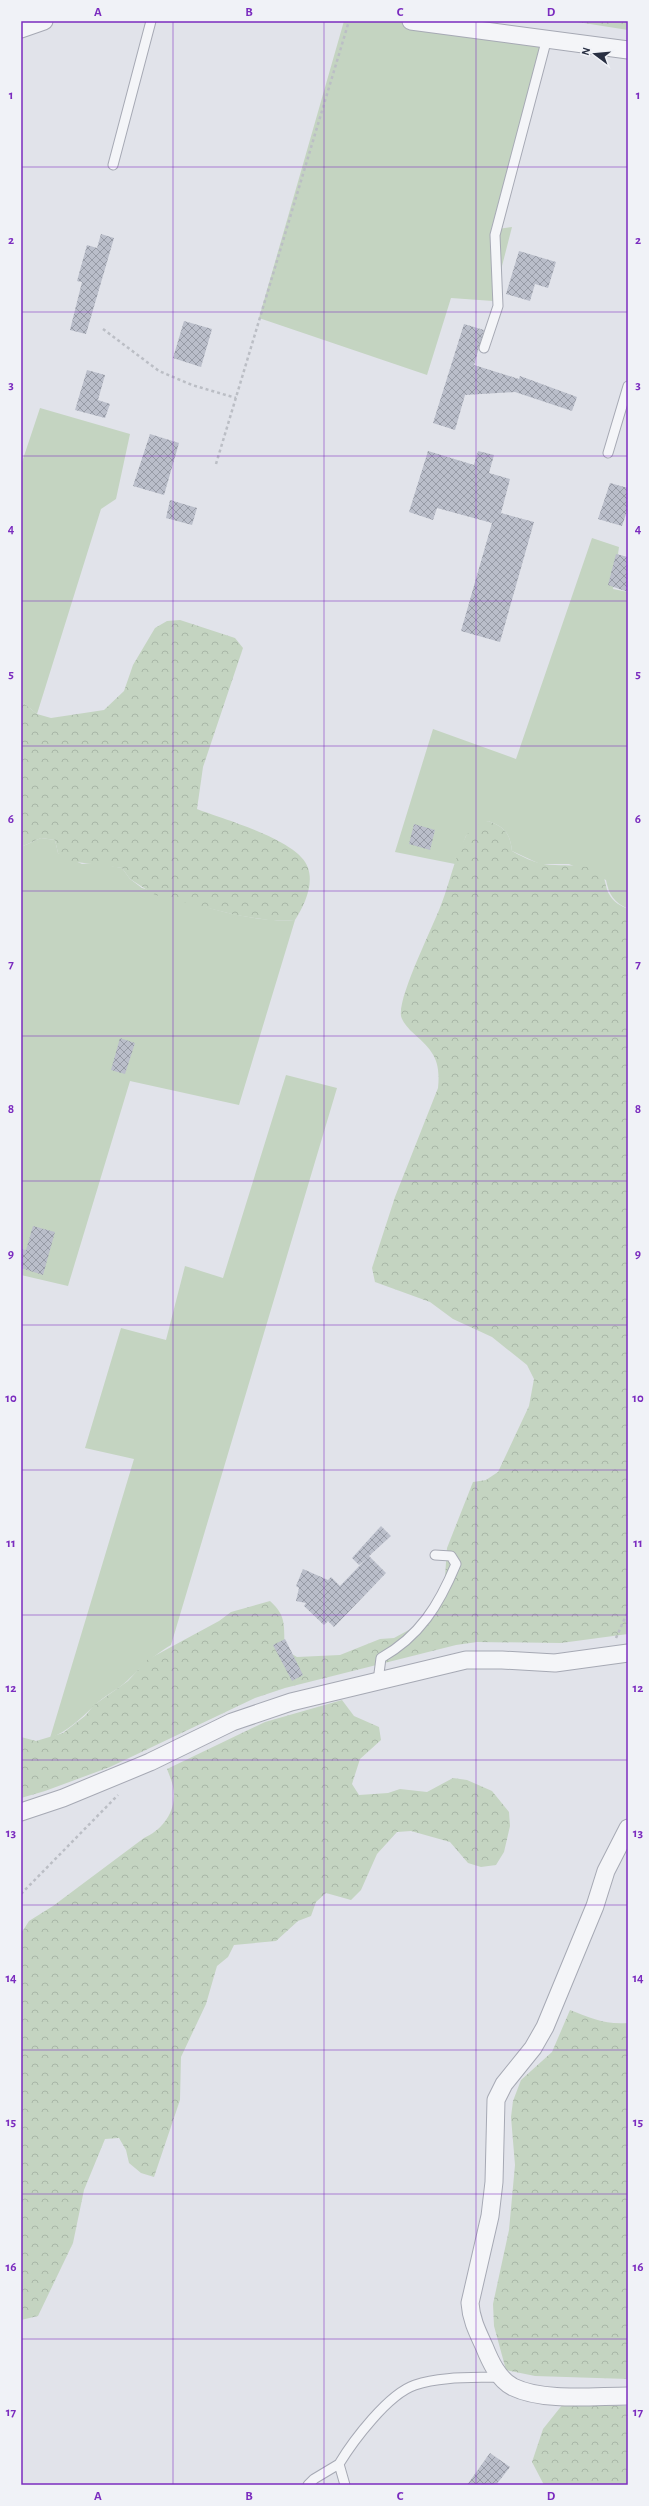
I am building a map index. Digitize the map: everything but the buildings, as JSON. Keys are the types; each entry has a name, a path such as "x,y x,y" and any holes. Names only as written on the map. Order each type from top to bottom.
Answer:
{"street":[{"path":"21,29 44,21"},
{"path":"411,21 628,50"},
{"path":"21,1812 63,1798 136,1768 232,1722 263,1710 466,1660 502,1660 555,1664 620,1654"},
{"path":"628,1828 606,1871 595,1906 545,2027 533,2048 504,2084 496,2100 494,2182 490,2216 470,2303 471,2316 491,2363 500,2377 513,2387 553,2396 628,2396"}],"lane":[{"path":"113,165 151,21"},
{"path":"484,348 498,306 495,235 547,38"},
{"path":"608,453 628,386"},
{"path":"378,1681 381,1658 398,1648 426,1622 447,1587 456,1564 451,1556 435,1555"},
{"path":"308,2485 314,2479 339,2464 369,2422 391,2401 413,2385 437,2380 500,2377"},
{"path":"339,2464 345,2485"}],"path":[{"path":"216,464 349,21"},
{"path":"103,329 159,371 192,386 236,398"},
{"path":"620,1654 619,1628 628,1611"},
{"path":"21,1894 124,1789"}],"green space":[{"path":"344,21 405,21 541,43 491,230 512,227 493,301 451,298 427,375 259,318"},
{"path":"571,21 628,21 628,30"},
{"path":"40,408 130,434 116,499 101,509 37,714 21,701 21,465"},
{"path":"592,538 619,547 613,589 628,592 628,909 619,904 613,898 606,880 569,864 540,864 512,851 510,840 503,828 488,821 466,836 455,864 395,852 433,729 516,759"},
{"path":"180,620 235,638 243,648 203,767 197,809 259,832 291,848 302,858 308,868 310,881 305,902 295,920 268,920 236,915 155,895 130,879 122,868 69,861 58,853 55,840 41,838 21,847 21,701 37,714 51,718 104,710 124,691 133,665 155,628 167,621"},
{"path":"488,821 503,828 510,840 512,851 528,859 549,865 585,866 599,871 602,874 607,891 611,897 617,903 628,909 628,1634 561,1643 477,1642 456,1645 285,1688 255,1698 110,1767 45,1791 21,1798 21,1737 36,1741 63,1733 85,1716 94,1705 128,1681 147,1660 219,1621 231,1612 270,1601 280,1612 284,1623 285,1650 297,1657 340,1655 380,1639 394,1638 418,1625 435,1603 445,1577 447,1548 473,1482 486,1480 498,1472 529,1406 534,1379 527,1365 492,1337 453,1319 430,1302 375,1282 372,1268 395,1197 438,1088 438,1069 434,1055 430,1049 408,1028 401,1016 405,993 441,905 462,844 470,831 478,825"},
{"path":"41,838 55,840 58,853 82,864 95,863 122,868 130,879 142,888 237,915 276,920 295,920 239,1105 130,1081 68,1286 21,1275 21,847"},
{"path":"286,1075 337,1088 171,1645 144,1665 124,1684 102,1699 74,1724 50,1738 134,1459 85,1448 121,1328 166,1340 185,1266 223,1278"},
{"path":"342,1700 354,1716 379,1727 381,1740 360,1759 352,1784 359,1795 388,1793 400,1789 427,1792 453,1778 467,1780 492,1791 509,1812 510,1826 504,1852 496,1865 481,1867 468,1863 450,1842 411,1831 397,1832 377,1854 361,1890 351,1900 326,1893 316,1902 311,1916 298,1921 276,1941 234,1945 228,1957 217,1966 206,2004 181,2057 180,2100 154,2177 141,2173 129,2163 126,2150 119,2138 105,2139 84,2190 73,2243 38,2316 21,2320 22,1932 29,1921 53,1906 150,1835 165,1822 171,1810 174,1797 173,1786 167,1769 265,1722"},
{"path":"570,2010 605,2022 628,2023 628,2379 535,2376 506,2370 494,2326 493,2304 509,2230 515,2165 511,2117 513,2101 521,2080 552,2052"},
{"path":"563,2404 628,2406 628,2485 544,2485 532,2462 543,2429"}]}
